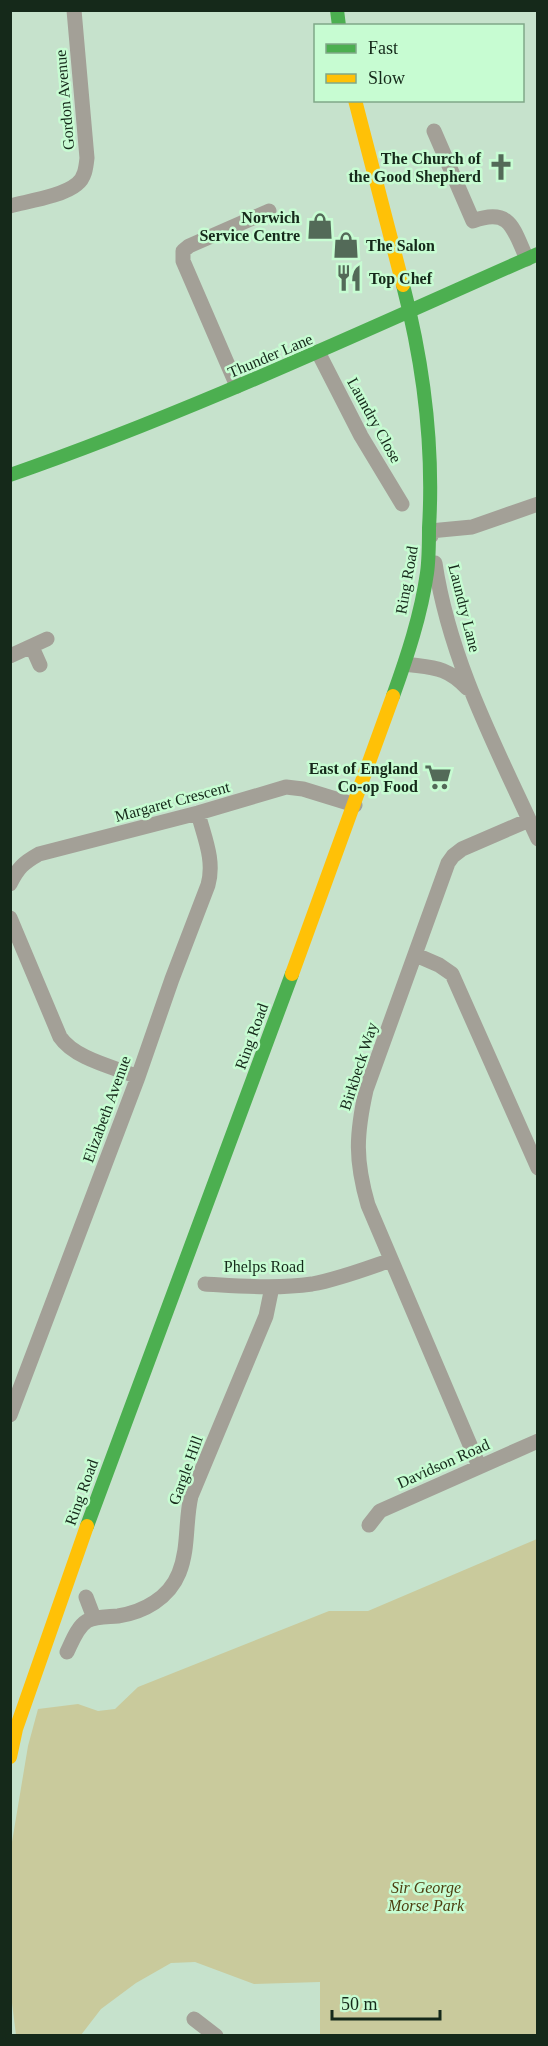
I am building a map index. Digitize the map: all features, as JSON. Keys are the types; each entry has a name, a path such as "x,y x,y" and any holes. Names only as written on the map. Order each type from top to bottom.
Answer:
{"main road":[{"name":"Ring Road","path":"10,1757 16,1729 68,1576 355,805 405,664 427,573 432,481 428,413 418,342 356,102"},
{"name":"Thunder Lane","path":"10,475 71,455 237,387 532,256"}],"street":[{"name":"Gordon Avenue","path":"10,206 64,191 77,184 85,172 87,158 74,10"},
{"path":"434,131 473,222 488,216 507,221 532,256"},
{"path":"237,387 183,261 183,251 189,246 269,211"},
{"name":"Laundry Close","path":"318,352 361,436 402,504"},
{"path":"430,531 472,527 537,504"},
{"name":"Laundry Lane","path":"430,531 445,612 471,693 537,840"},
{"path":"10,656 47,639"},
{"path":"32,647 40,665"},
{"name":"Laundry Lane","path":"405,664 445,670 455,676 471,693"},
{"name":"Margaret Crescent","path":"10,885 18,870 28,860 39,854 198,813 286,787 303,789 355,805"},
{"name":"Elizabeth Avenue","path":"10,1415 138,1077 212,873 198,813"},
{"name":"Birkbeck Way","path":"479,1466 368,1205 360,1178 357,1152 359,1121 366,1090 443,874 453,856 462,849 529,820"},
{"path":"10,918 60,1037 67,1047 138,1077"},
{"path":"416,955 446,969 456,980 537,1168"},
{"name":"Phelps Road","path":"205,1284 272,1287 320,1282 359,1272 391,1260"},
{"name":"Gargle Hill","path":"94,1618 134,1613 152,1605 170,1590 179,1574 185,1552 187,1515 191,1496 266,1317 272,1287"},
{"name":"Davidson Road","path":"369,1525 380,1511 537,1441"},
{"path":"67,1652 77,1633 86,1622 94,1618 86,1597"},
{"path":"194,2019 216,2036"}],"green space":[{"name":"Sir George Morse Park","path":"537,1539 537,2035 320,2035 320,1982 254,1984 195,1962 171,1963 136,1983 101,2009 81,2035 16,2035 10,1987 10,1854 28,1746 38,1709 78,1704 98,1711 115,1709 138,1687 329,1611 368,1611"}],"traffic: fast":[{"path":"337,10 339,24"},
{"path":"10,475 210,398 538,254"},
{"path":"393,696 413,636 429,557 429,436 417,345 403,285"},
{"path":"87,1526 292,974"}],"traffic: slow":[{"path":"356,102 403,285"},
{"path":"292,974 393,696"},
{"path":"10,1757 16,1729 87,1526"}],"place":[{"name":"The Church of the Good Shepherd","path":"501,167"},
{"name":"Norwich Service Centre","path":"320,226"},
{"name":"The Salon","path":"346,245"},
{"name":"Top Chef","path":"349,278"},
{"name":"East of England Co-op Food","path":"438,777"}]}
